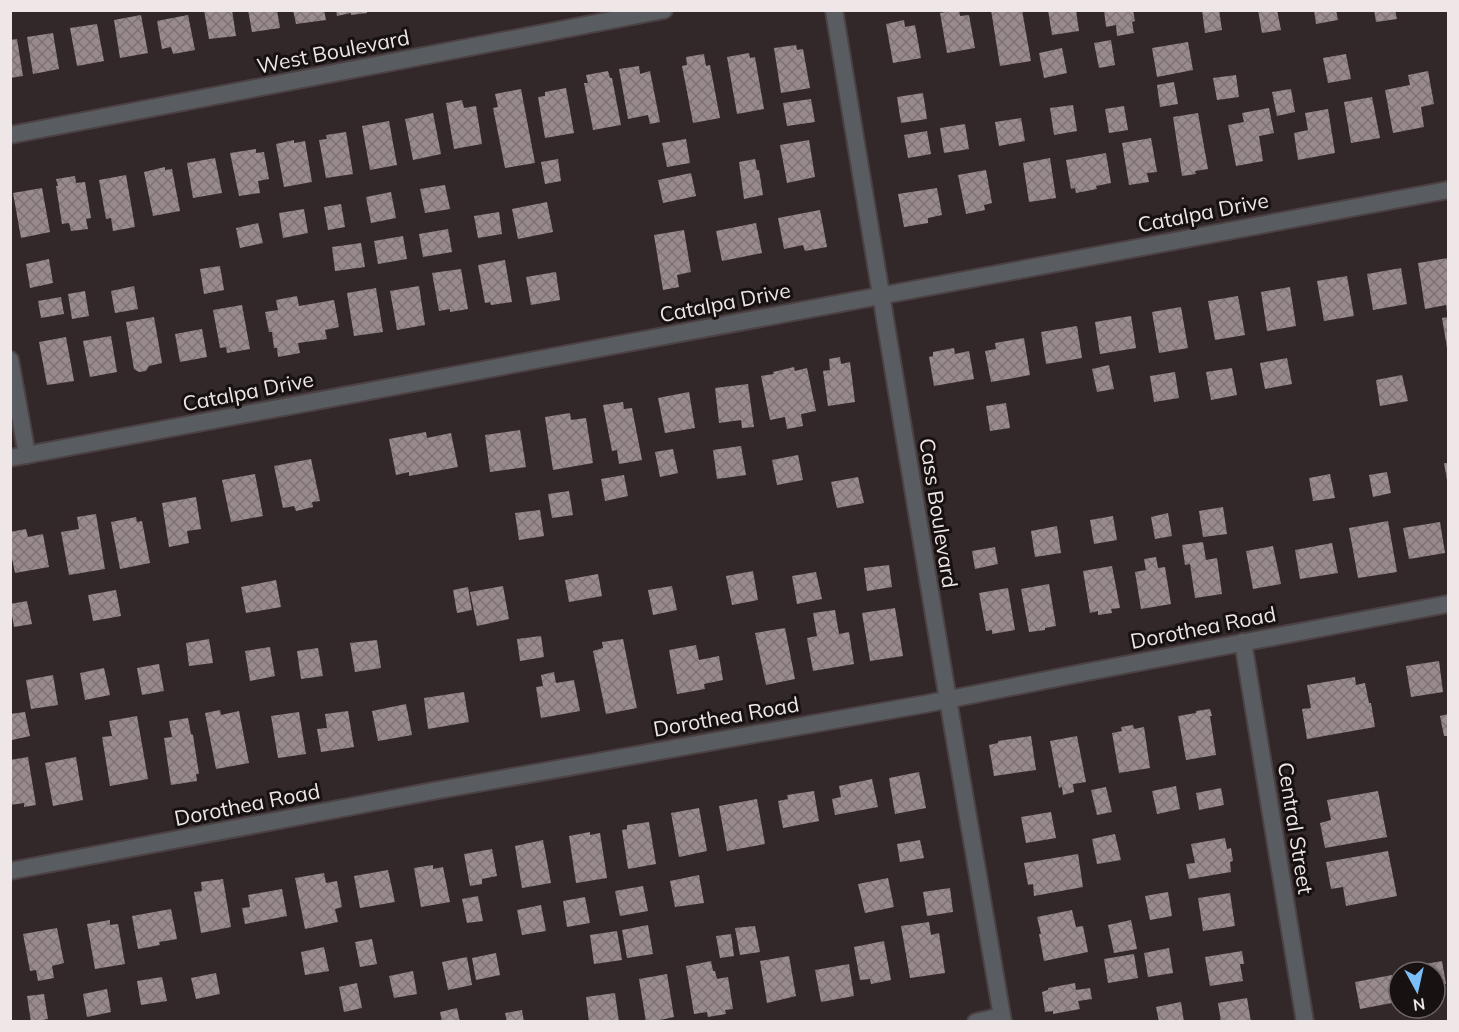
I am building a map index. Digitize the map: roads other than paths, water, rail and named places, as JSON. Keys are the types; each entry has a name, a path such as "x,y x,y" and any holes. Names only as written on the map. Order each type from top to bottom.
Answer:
{"street":[{"name":"West Boulevard","path":"10,135 664,10"},
{"name":"Cass Boulevard","path":"834,10 1003,1019"},
{"name":"Catalpa Drive","path":"19,457 1449,190"},
{"path":"10,360 19,457"},
{"name":"Dorothea Road","path":"10,871 433,791 914,706 1449,604"},
{"name":"Central Street","path":"1243,642 1305,1022"},
{"path":"976,1022 1003,1019"}]}
